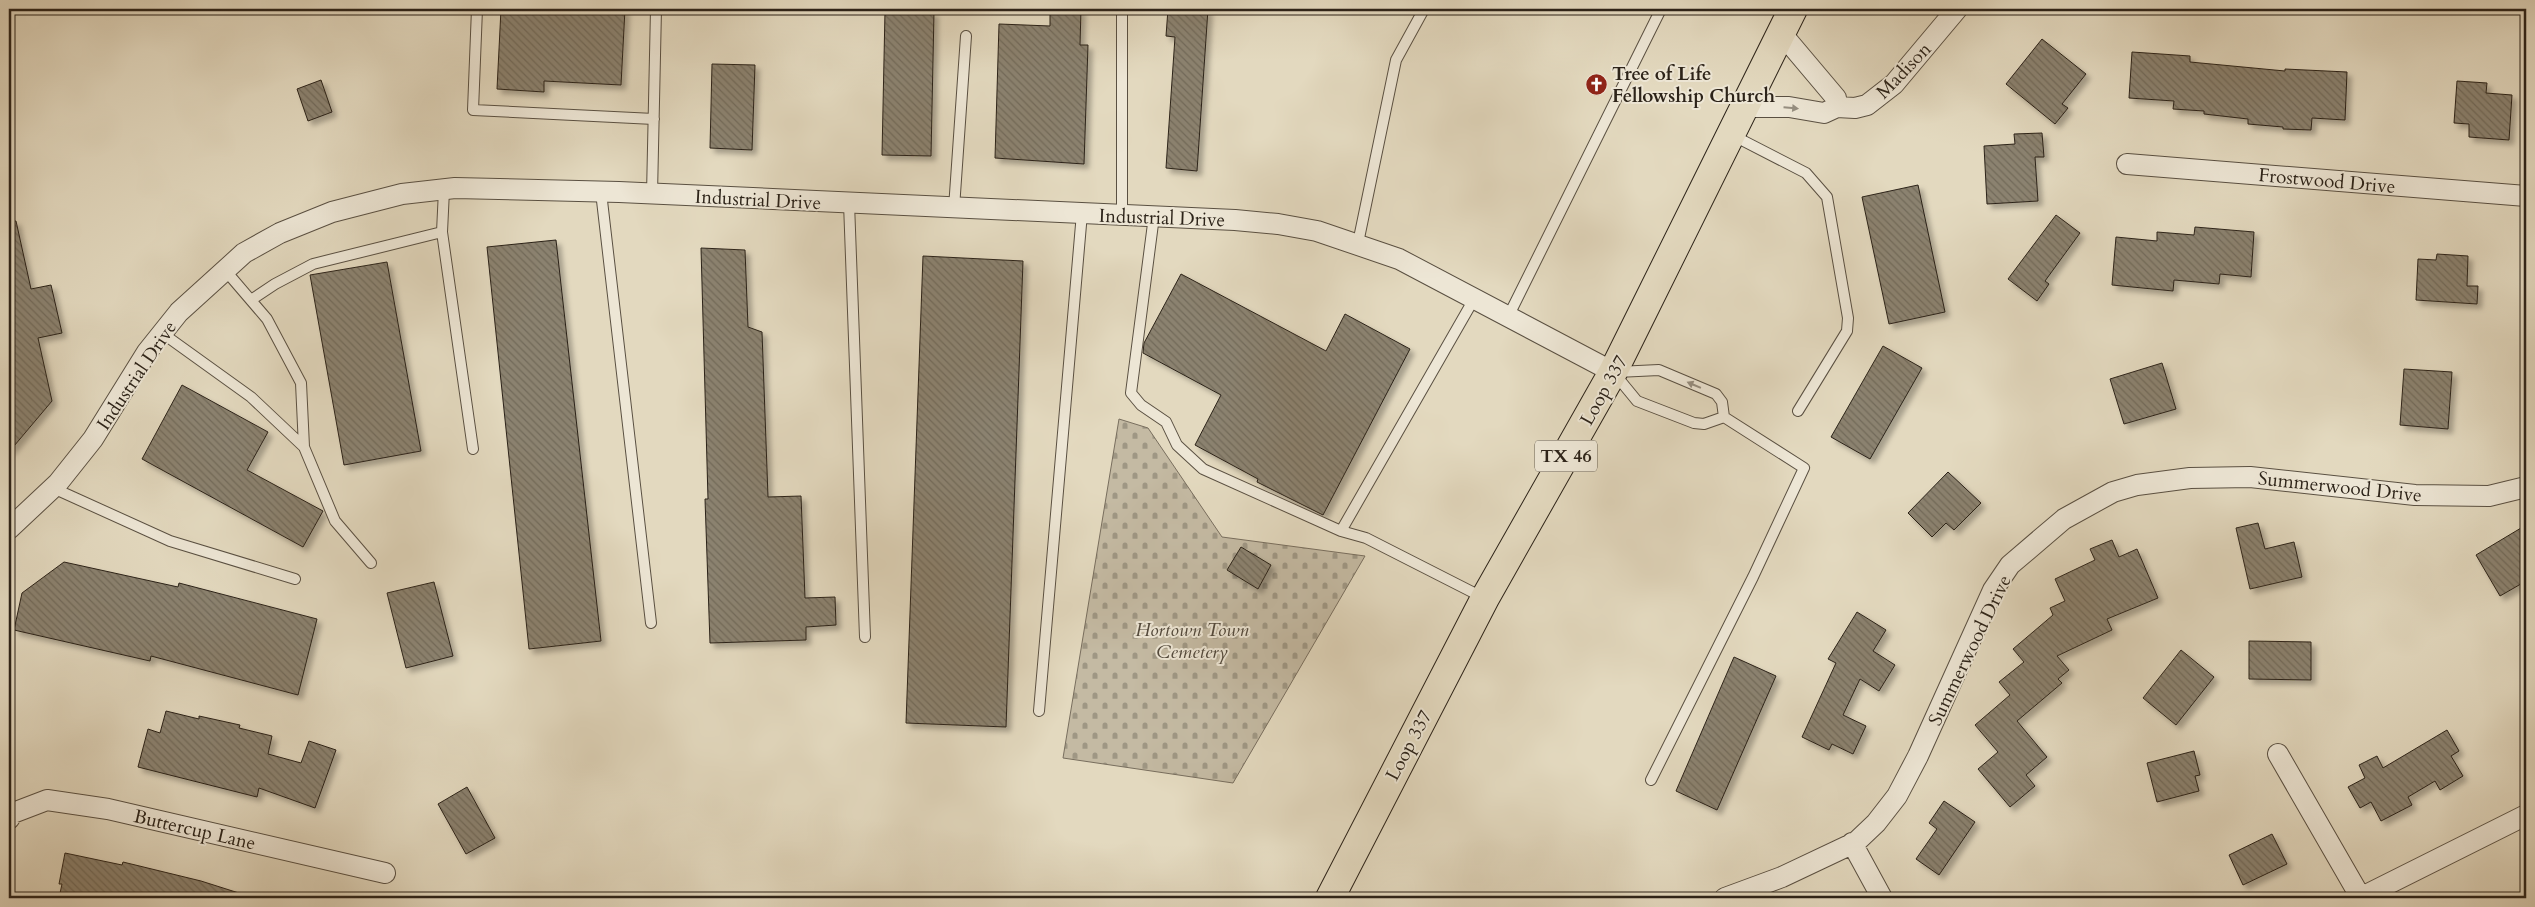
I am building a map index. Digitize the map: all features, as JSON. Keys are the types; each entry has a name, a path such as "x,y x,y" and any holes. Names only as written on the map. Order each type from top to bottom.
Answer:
{"main road":[{"name":"Loop 337","path":"1330,898 1485,598 1614,372 1732,135 1788,16"}],"street":[{"name":"Madison","path":"1744,107 1789,107 1824,113 1837,107 1855,108 1868,105 1880,97 1957,9"},
{"path":"1788,16 1836,98 1837,107"},
{"name":"Frostwood Drive","path":"2127,164 2526,196"},
{"name":"Industrial Drive","path":"9,529 53,488 93,438 147,352 179,312 244,253 272,237 332,212 402,194 444,190 601,192 1154,216 1278,224 1317,231 1399,258 1614,372"},
{"name":"Summerwood Drive","path":"1725,898 1782,877 1852,843 1876,823 1897,796 1918,756 1994,590 2010,565 2064,519 2092,502 2113,492 2137,485 2190,478 2250,477 2415,495 2489,496 2526,487"},
{"path":"2278,754 2360,898 2526,815"},
{"name":"Buttercup Lane","path":"9,818 13,813 47,800 64,801 108,809 385,873"},
{"path":"1852,843 1882,898"}],"lane":[{"path":"477,9 473,110 654,119"},
{"path":"652,194 656,9"},
{"path":"1122,9 1122,215"},
{"path":"1358,243 1396,60 1424,9"},
{"path":"1508,317 1661,9"},
{"path":"954,208 966,36"},
{"path":"1732,135 1806,173 1828,197 1848,318 1847,332 1798,411"},
{"path":"444,190 442,232 473,450"},
{"path":"601,192 651,623"},
{"path":"849,203 865,637"},
{"path":"1039,711 1082,213"},
{"path":"1154,216 1131,393 1141,405 1166,422 1177,445 1203,469 1341,531 1366,538 1485,598"},
{"path":"251,300 275,284 313,264 442,232"},
{"path":"225,270 267,319 301,383 304,447 335,521 371,563"},
{"path":"1341,531 1474,299"},
{"path":"162,333 251,397 304,447"},
{"path":"1614,372 1659,370 1716,394 1722,402 1724,417 1804,468 1753,577 1651,780"},
{"path":"1614,372 1637,401 1694,423 1704,424 1724,417"},
{"path":"53,488 170,541 295,579"}],"green space":[{"name":"Hortown Town Cemetery","path":"1119,419 1148,428 1222,537 1365,556 1233,783 1063,758"}],"building":[{"path":"501,9 625,9 621,85 544,81 544,92 497,89"},
{"path":"1050,9 1081,9 1080,45 1088,45 1084,164 995,158 999,24 1050,26"},
{"path":"1168,9 1208,9 1197,171 1166,168 1175,37 1166,36"},
{"path":"885,11 934,12 931,156 882,155"},
{"path":"2042,39 2086,74 2062,104 2068,108 2055,124 2006,84"},
{"path":"2132,52 2190,56 2190,62 2285,71 2285,69 2347,72 2345,120 2312,118 2311,130 2283,129 2283,127 2248,124 2248,119 2204,114 2204,111 2173,109 2174,101 2129,98"},
{"path":"712,64 755,65 752,150 710,148"},
{"path":"321,80 332,112 308,121 297,89"},
{"path":"2457,81 2487,83 2486,93 2512,95 2509,140 2469,137 2469,124 2454,123"},
{"path":"2042,133 2044,157 2035,157 2038,201 1987,204 1984,146 2015,144 2014,134"},
{"path":"1918,185 1945,312 1889,324 1862,197"},
{"path":"2056,215 2080,233 2045,281 2049,284 2037,301 2008,279"},
{"path":"9,221 16,221 31,289 51,285 62,333 38,338 52,401 9,452"},
{"path":"2195,227 2254,232 2251,277 2220,274 2219,284 2174,280 2173,291 2112,285 2116,237 2157,241 2157,232 2194,235"},
{"path":"556,240 601,641 529,649 487,247"},
{"path":"701,248 745,250 748,327 762,332 768,497 801,496 805,598 835,597 836,625 806,627 806,640 710,643 705,499 708,499"},
{"path":"2437,254 2468,256 2467,286 2478,286 2477,304 2416,300 2418,259 2436,260"},
{"path":"923,256 1023,261 1006,727 906,723"},
{"path":"387,262 421,451 344,465 310,275"},
{"path":"1181,274 1326,351 1345,314 1410,349 1323,515 1257,482 1258,479 1195,445 1221,395 1143,353 1144,343"},
{"path":"1883,346 1922,368 1870,459 1831,437"},
{"path":"2162,363 2176,409 2124,424 2110,379"},
{"path":"2404,369 2452,372 2448,429 2400,425"},
{"path":"182,385 268,432 247,470 323,511 303,547 142,459"},
{"path":"1948,472 1981,503 1954,530 1946,523 1932,537 1908,513"},
{"path":"2258,523 2265,549 2294,542 2302,577 2250,589 2236,528"},
{"path":"2526,525 2526,581 2500,596 2476,555"},
{"path":"2112,540 2119,557 2137,549 2158,598 2107,619 2112,630 2057,656 2069,670 2058,679 2062,683 2017,721 2047,757 2026,775 2035,786 2010,807 1978,769 1998,752 1975,725 2010,695 1999,682 2024,662 2013,649 2053,615 2050,608 2065,601 2055,579 2095,560 2090,549"},
{"path":"1241,547 1271,565 1258,589 1227,570"},
{"path":"64,562 178,587 179,583 317,619 298,695 151,656 150,661 14,630 22,593"},
{"path":"434,582 453,656 406,668 387,593"},
{"path":"1857,612 1886,630 1873,651 1895,665 1879,691 1860,679 1843,715 1866,726 1853,754 1832,744 1829,750 1802,737 1836,663 1828,659"},
{"path":"2249,641 2311,642 2311,680 2249,679"},
{"path":"2181,650 2214,677 2176,725 2143,698"},
{"path":"1734,657 1776,676 1717,810 1676,791"},
{"path":"166,711 199,719 199,716 240,725 239,728 272,736 268,754 301,763 309,741 336,750 315,808 259,788 257,797 138,767 148,729 160,733"},
{"path":"2447,730 2459,751 2451,756 2463,776 2440,790 2435,781 2408,797 2412,805 2381,821 2371,802 2360,808 2348,787 2365,778 2359,765 2377,756 2383,768"},
{"path":"2194,751 2200,775 2195,776 2199,791 2157,802 2147,763"},
{"path":"467,787 495,838 466,854 438,804"},
{"path":"1944,801 1975,822 1939,875 1916,859 1937,829 1929,823"},
{"path":"2272,834 2287,864 2243,885 2229,855"},
{"path":"65,853 122,865 123,862 201,881 242,894 242,898 59,898 62,884 59,884"}],"place":[{"name":"Tree of Life Fellowship Church","path":"1596,84"}]}
